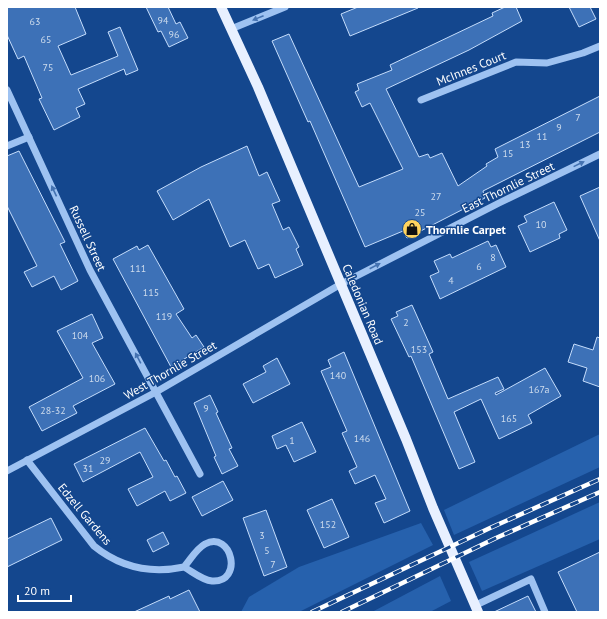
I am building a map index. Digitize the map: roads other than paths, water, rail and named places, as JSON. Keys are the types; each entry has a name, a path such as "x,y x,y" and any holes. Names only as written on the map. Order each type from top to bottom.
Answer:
{"main road":[{"name":"Caledonian Road","path":"222,7 341,284 432,508 477,609"}],"street":[{"path":"231,29 285,7"},
{"name":"McInnes Court","path":"421,100 516,62 547,63 584,53 600,46"},
{"name":"Russell Street","path":"7,90 90,270 200,474"},
{"path":"7,146 29,137"},
{"name":"East Thornlie Street","path":"341,284 499,203 600,154"},
{"name":"West Thornlie Street","path":"7,471 156,392 341,284"},
{"name":"Edzell Gardens","path":"27,460 94,546 108,557 127,566 147,569 184,567"},
{"path":"207,543 221,544 226,547 232,558 232,565 228,573 222,579 213,581 203,578 184,567 198,549 207,543"},
{"path":"477,609 531,579 545,612"}],"railway":[{"path":"312,612 490,528 600,479"},
{"path":"342,612 496,538 600,492"}],"place":[{"name":"Thornlie Carpet","path":"412,229"}]}
